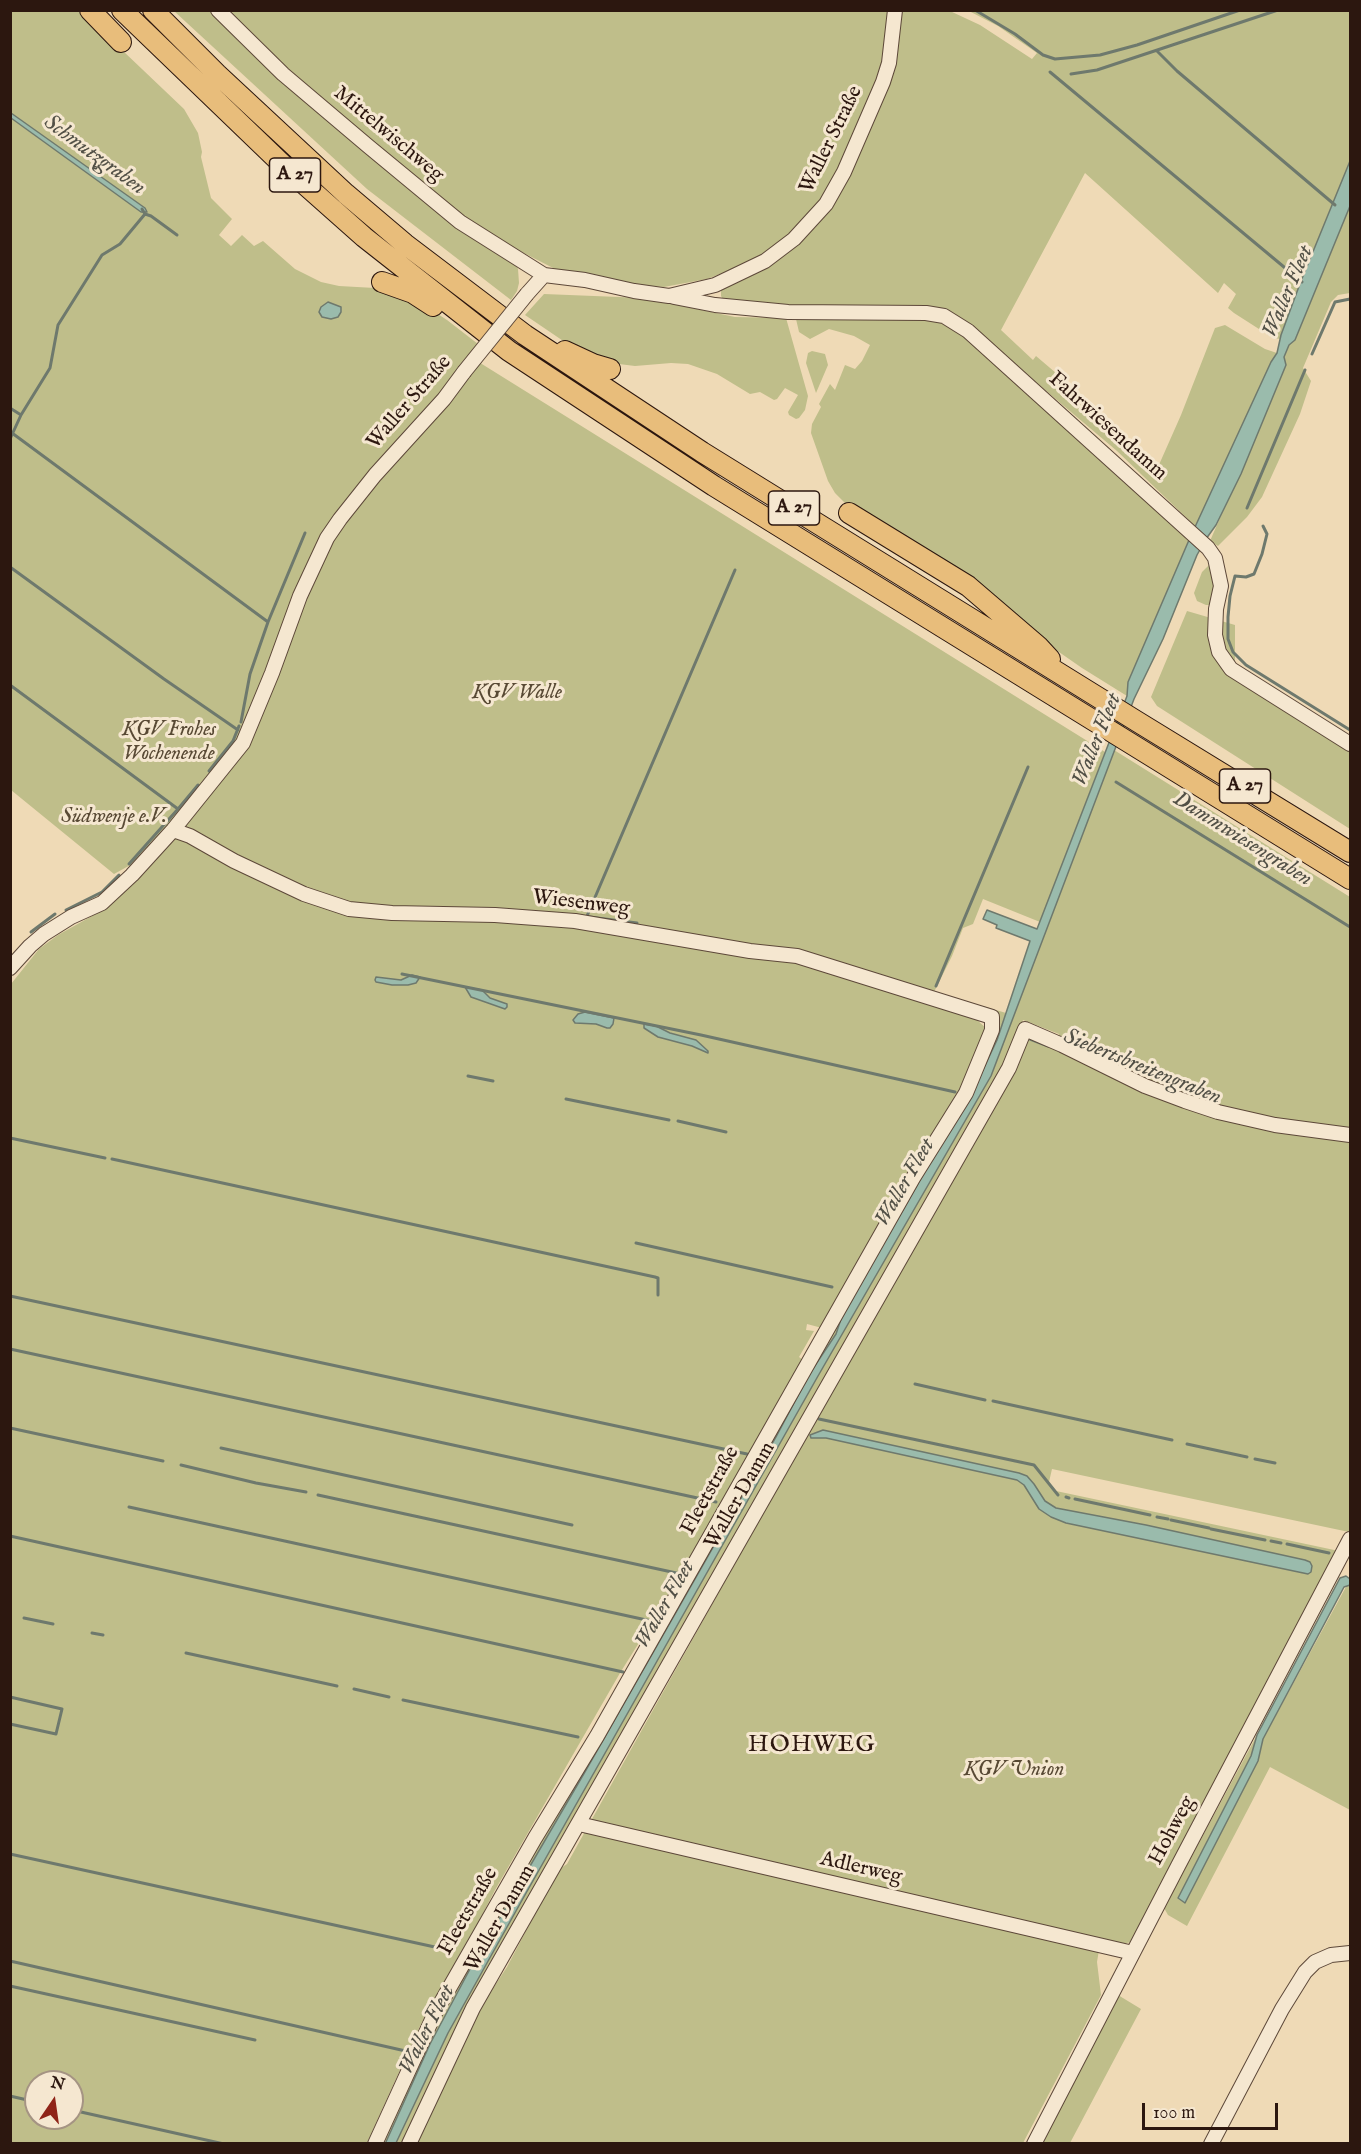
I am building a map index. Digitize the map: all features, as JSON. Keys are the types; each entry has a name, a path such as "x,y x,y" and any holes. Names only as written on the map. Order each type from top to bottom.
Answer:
{"highway":[{"path":"90,10 121,42"},
{"name":"A 27","path":"122,10 284,166 355,229 519,357 714,486 1350,879"},
{"name":"A 27","path":"153,10 217,74 346,194 405,244 525,335 702,452 1350,852"},
{"path":"382,282 413,293 447,314 478,327"},
{"path":"525,335 610,369"},
{"path":"849,513 968,586 1038,646 1066,677"}],"street":[{"name":"Mittelwischweg","path":"218,10 284,74 423,192 460,222 544,275"},
{"name":"Waller Straße","path":"10,968 44,934 71,917 102,903 132,875 243,743 300,596 327,537 375,475 444,399 544,275 585,280 669,296 715,285 765,261 794,239 826,204 844,172 883,82 888,63 895,10"},
{"path":"715,285 715,305"},
{"name":"Fahrwiesendamm","path":"669,296 715,305 788,312 926,313 944,316 968,331 1208,548 1215,558 1221,586 1215,635 1219,652 1231,669 1350,744"},
{"name":"Wiesenweg","path":"172,830 189,836 234,861 304,894 349,909 575,921 750,951 797,956 992,1017"},
{"name":"Fleetstraße","path":"375,2144 435,2013 535,1838 597,1736 913,1178 966,1093 992,1030 992,1017"},
{"name":"Waller Damm","path":"409,2144 474,2008 1010,1068 1025,1029 1145,1086 1218,1112 1275,1125 1350,1135"},
{"name":"Hohweg","path":"1034,2144 1133,1953 1345,1563 1350,1539"},
{"name":"Adlerweg","path":"579,1824 1133,1953"},
{"path":"1211,2144 1282,2009 1305,1972 1315,1962 1331,1955 1350,1953"}],"green space":[{"path":"11,11 81,11 184,109 198,133 211,198 232,219 219,235 231,246 242,235 254,246 263,241 295,269 321,282 339,286 375,288 418,301 478,344 469,356 1105,752 1040,922 983,899 973,924 963,928 928,1004 977,1020 987,1029 962,1091 822,1328 807,1324 806,1330 814,1331 799,1357 803,1360 684,1571 620,1673 495,1890 461,1956 420,2026 367,2143 11,2143 11,984 39,949 58,935 110,906 185,823 178,813 134,863 114,874 11,790 11,118 141,212 146,212 145,208 11,113"},
{"path":"174,11 212,11 514,260 518,269 519,283 511,300 367,189"},
{"path":"225,11 891,11 886,50 878,81 831,186 817,205 776,247 741,266 707,279 664,287 630,285 561,272 508,245 442,201 310,89"},
{"path":"900,11 950,11 980,25 1032,59 1037,53 998,26 969,11 1350,11 1350,161 1301,281 1281,339 1273,338 1228,308 1236,294 1224,283 1218,293 1085,173 1001,330 1033,360 1036,356 1063,379 1122,438 1124,436 1158,467 1215,328 1225,325 1265,349 1277,353 1196,527 1117,451 992,345 939,308 725,303 721,296 721,289 728,282 756,269 846,179"},
{"path":"1350,206 1350,293 1338,295 1331,302 1303,368 1311,381 1300,414 1262,497 1247,517 1218,546 1210,541 1286,365 1284,357 1289,345 1295,340"},
{"path":"544,294 644,298 735,317 786,318 808,396 805,410 796,419 789,415 788,412 798,395 785,388 774,400 760,392 750,394 717,374 688,364 635,366 611,363 578,351 525,315"},
{"path":"801,315 935,317 958,328 1189,540 1128,682 1127,696 1082,668 846,504 835,493 828,481 811,433 812,424 821,407 819,404 830,384 835,390 845,365 855,369 870,345 854,336 829,329 810,339 799,332 796,319"},
{"path":"812,351 825,354 828,365 816,393 806,363 808,353"},
{"path":"1209,565 1216,578 1213,596 1209,605 1206,605 1197,601 1194,593 1202,572"},
{"path":"1187,611 1235,625 1235,666 1350,739 1350,829 1157,706 1151,697"},
{"name":"KGV Union","path":"1114,750 1350,897 1349,1532 1052,1469 1049,1482 1056,1491 1339,1551 1131,1942 1099,1950 1097,1962 1101,1995 1023,2143 415,2143 482,2005 507,1967 558,1870 567,1864 938,1201 988,1120 1012,1075 1028,1037 1054,1047 1059,1034 1023,1020 1007,1059 403,2143 396,2144 448,2033 818,1376 991,1076"},
{"path":"983,1006 1006,1013 997,1040 981,1074 841,1319 836,1334 810,1373 776,1437 470,1969 430,2044 385,2143 380,2144 439,2014 995,1032 981,1010"},
{"path":"1347,1585 1350,1585 1350,1810 1270,1767 1187,1926 1168,1915 1164,1908 1257,1735 1251,1756 1178,1898 1185,1903 1258,1761 1263,1739"},
{"path":"1118,1995 1141,2009 1070,2143 1041,2144"}],"shaded area":[{"path":"11,113 145,208 147,212 141,212 11,118"},
{"path":"1350,161 1350,206 1295,340 1289,345 1284,357 1286,365 1241,474 1216,525 1197,555 1163,639 1134,699 991,1076 818,1376 521,1902 448,2033 396,2143 385,2144 430,2044 470,1969 776,1437 810,1373 836,1334 841,1319 858,1288 981,1074 997,1040 1030,941 996,928 997,925 983,919 987,910 1037,929 1127,696 1128,682 1189,540 1277,353 1281,335 1301,281"},
{"path":"328,302 341,307 338,317 331,319 322,317 319,312 321,307"},
{"path":"412,975 420,977 416,983 408,985 392,985 375,980 376,977 401,980"},
{"path":"465,987 482,990 490,998 507,1004 507,1007 505,1009 471,997"},
{"path":"585,1012 614,1018 613,1024 607,1028 596,1024 575,1023 573,1020 578,1014"},
{"path":"644,1024 696,1040 708,1053 658,1037 644,1028"},
{"path":"823,1430 1019,1473 1027,1476 1045,1501 1056,1508 1305,1560 1312,1566 1311,1572 1308,1574 1066,1523 1039,1509 1024,1485 1017,1480 826,1438 811,1438 810,1435"},
{"path":"1346,1576 1350,1579 1350,1585 1344,1587 1263,1739 1258,1761 1185,1903 1178,1898 1251,1756 1257,1735 1340,1578"}],"waterway":[{"path":"975,10 1015,34 1043,55 1055,59 1100,55 1137,45 1240,10"},
{"path":"1071,74 1097,70 1278,10"},
{"path":"1157,51 1177,71 1335,205"},
{"name":"Waller Fleet","path":"1050,72 1302,282"},
{"name":"Schmutzgraben","path":"10,439 21,415 50,368 58,325 102,255 120,244 145,214 142,209"},
{"path":"145,214 177,235"},
{"path":"1312,354 1335,302 1350,299"},
{"path":"1247,508 1305,370"},
{"path":"10,408 21,415"},
{"path":"12,433 268,622"},
{"path":"1263,526 1267,534 1254,574 1246,577 1235,576 1230,596 1228,639 1233,652 1246,665 1350,730"},
{"path":"241,722 250,674 268,622 305,533"},
{"path":"10,567 238,730"},
{"path":"587,916 735,570"},
{"path":"10,685 178,809"},
{"path":"209,771 233,741 239,726"},
{"path":"936,986 1028,767"},
{"name":"Dammwiesengraben","path":"1116,782 1350,927"},
{"path":"129,864 198,785"},
{"path":"66,910 102,892 119,875"},
{"path":"31,932 55,914"},
{"path":"589,917 637,923"},
{"path":"402,974 701,1035 955,1092"},
{"name":"Siebertsbreitengraben","path":"1030,1039 1048,1046"},
{"path":"468,1076 493,1081"},
{"path":"566,1099 669,1120"},
{"path":"678,1121 726,1132"},
{"path":"10,1138 105,1158"},
{"path":"112,1159 655,1277 658,1278 658,1295"},
{"path":"636,1243 832,1287"},
{"path":"10,1296 747,1454"},
{"path":"10,1349 716,1502"},
{"path":"915,1384 985,1400"},
{"path":"993,1401 1172,1440"},
{"path":"819,1419 1034,1465 1058,1495"},
{"path":"10,1428 163,1461"},
{"path":"1187,1444 1247,1457"},
{"path":"221,1448 572,1525"},
{"path":"1255,1459 1275,1463"},
{"path":"181,1465 306,1492"},
{"name":"Waller Fleet","path":"318,1495 681,1574"},
{"path":"1075,1499 1150,1515"},
{"name":"Waller Fleet","path":"129,1507 651,1621"},
{"path":"1157,1517 1168,1519"},
{"path":"1171,1520 1209,1528"},
{"path":"1211,1529 1265,1540"},
{"path":"10,1536 623,1672"},
{"path":"1271,1541 1281,1543"},
{"path":"1287,1544 1329,1553"},
{"path":"24,1618 53,1624"},
{"path":"92,1633 103,1635"},
{"path":"186,1653 337,1686"},
{"path":"354,1689 389,1697"},
{"path":"10,1697 62,1709 56,1734 10,1724"},
{"path":"403,1700 578,1737"},
{"path":"10,1854 453,1951"},
{"name":"Waller Fleet","path":"10,1961 410,2052"},
{"path":"10,1986 255,2040"},
{"path":"10,2096 24,2099"},
{"path":"84,2113 224,2144"}],"district":[{"name":"HOHWEG","path":"812,1746"}],"park label":[{"name":"KGV Walle","path":"517,694"},
{"name":"KGV Frohes Wochenende","path":"169,743"},
{"name":"Südwenje e.V.","path":"114,818"}]}
